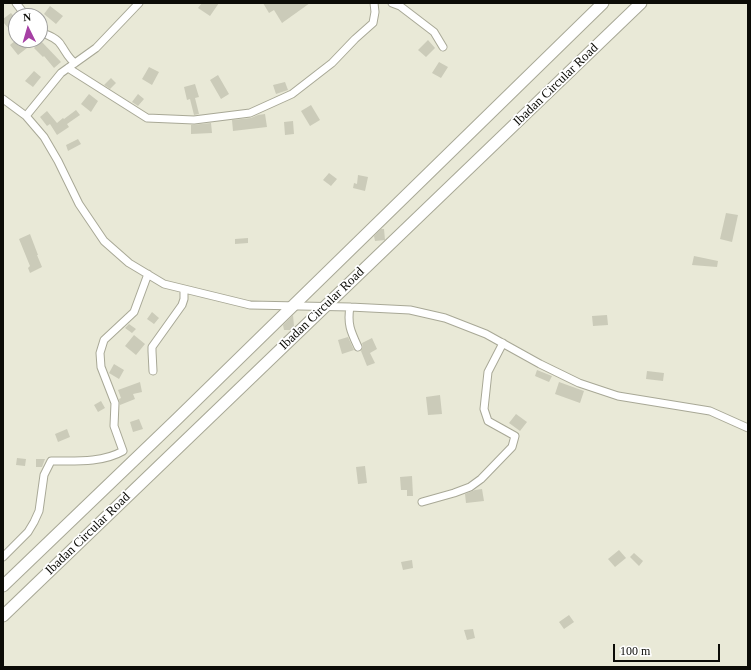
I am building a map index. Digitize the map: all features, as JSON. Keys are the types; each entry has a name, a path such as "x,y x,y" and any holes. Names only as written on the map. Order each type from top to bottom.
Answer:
{"highway":[{"name":"Ibadan Circular Road","path":"3,586 177,419 603,3"},
{"name":"Ibadan Circular Road","path":"3,616 641,3"}],"street":[{"path":"26,116 61,73 96,48 139,3"},
{"path":"68,68 147,118 194,120 250,113 292,94 332,63 373,23 375,12 374,3"},
{"path":"392,3 400,6 434,32 443,47"},
{"path":"48,35 61,44 69,59 75,63"},
{"path":"3,99 26,116 44,137 58,161 79,204 92,226 104,241 129,263 164,284 250,305 410,310 445,318 486,334 540,364 579,382 618,396 710,410 748,428"},
{"path":"3,557 28,532 34,522 39,511 44,475 51,461 97,460 116,455 123,451 114,426 115,403 101,367 100,352 104,340 134,312 148,274"},
{"path":"154,371 152,347 182,305 184,299 184,289"},
{"path":"350,307 348,316 349,328 358,347"},
{"path":"422,502 470,487 481,479 512,447 515,436 488,421 484,408 488,372 503,343"}],"building":[{"path":"202,3 219,3 210,16 198,8"},
{"path":"263,3 310,3 282,23 274,10 269,13"},
{"path":"50,6 63,16 56,24 48,17 48,9"},
{"path":"8,15 8,28 3,22 3,19"},
{"path":"428,40 435,48 426,57 418,50"},
{"path":"12,48 27,48 18,55"},
{"path":"34,48 48,48 61,62 54,68 44,56 43,57"},
{"path":"439,62 448,67 441,78 432,73"},
{"path":"149,67 159,72 152,85 142,79"},
{"path":"34,71 41,77 33,87 25,81"},
{"path":"218,75 229,94 221,99 210,80"},
{"path":"111,78 116,83 110,89 104,85"},
{"path":"285,82 288,90 276,94 273,85"},
{"path":"195,84 199,97 195,98 199,114 194,115 190,99 187,100 184,87"},
{"path":"89,94 98,101 91,112 81,104"},
{"path":"138,94 144,99 138,106 132,102"},
{"path":"311,105 320,120 310,126 301,111"},
{"path":"76,110 80,115 67,124 69,127 57,135 50,124 47,126 40,117 47,111 57,123"},
{"path":"265,114 267,127 233,131 232,120 251,118"},
{"path":"293,121 294,134 285,135 284,122"},
{"path":"211,123 212,133 191,134 191,125"},
{"path":"78,139 81,144 68,151 66,145"},
{"path":"329,173 337,179 331,186 323,180"},
{"path":"358,175 368,177 365,191 353,188 354,183 357,184"},
{"path":"726,213 738,215 732,242 720,239"},
{"path":"381,229 384,229 385,240 375,241 374,236"},
{"path":"30,234 42,267 30,273 28,268 30,266 19,239"},
{"path":"248,238 248,243 235,244 235,239"},
{"path":"694,256 718,261 717,267 692,265"},
{"path":"152,312 159,318 154,324 147,319"},
{"path":"293,315 294,326 291,330 284,330 283,325"},
{"path":"607,315 608,325 593,326 592,316"},
{"path":"129,324 136,329 132,333 125,328"},
{"path":"134,335 145,344 136,355 125,346"},
{"path":"348,337 354,350 342,354 338,340"},
{"path":"372,338 377,349 370,353 375,363 367,366 361,351 363,347 362,343"},
{"path":"114,364 124,370 119,379 109,373"},
{"path":"537,370 552,376 549,382 535,376"},
{"path":"647,371 664,373 663,381 646,379"},
{"path":"140,382 142,392 133,394 135,399 120,405 119,399 121,398 118,390"},
{"path":"559,382 584,391 580,403 555,394"},
{"path":"440,395 442,414 428,415 426,397"},
{"path":"101,401 105,408 98,412 94,405"},
{"path":"516,414 527,422 520,431 509,423"},
{"path":"139,419 143,429 133,432 130,422"},
{"path":"67,429 70,437 58,442 55,434"},
{"path":"17,458 26,459 25,466 16,465"},
{"path":"36,459 45,459 42,467 36,467"},
{"path":"365,466 367,483 358,484 356,467"},
{"path":"412,476 413,496 407,496 407,490 401,490 400,477"},
{"path":"482,489 484,501 466,503 465,494"},
{"path":"619,550 626,558 615,567 608,559"},
{"path":"634,553 643,561 639,566 630,557"},
{"path":"412,560 413,568 403,570 401,562"},
{"path":"569,615 574,622 564,629 559,622"},
{"path":"473,629 475,638 467,640 464,630"}]}
